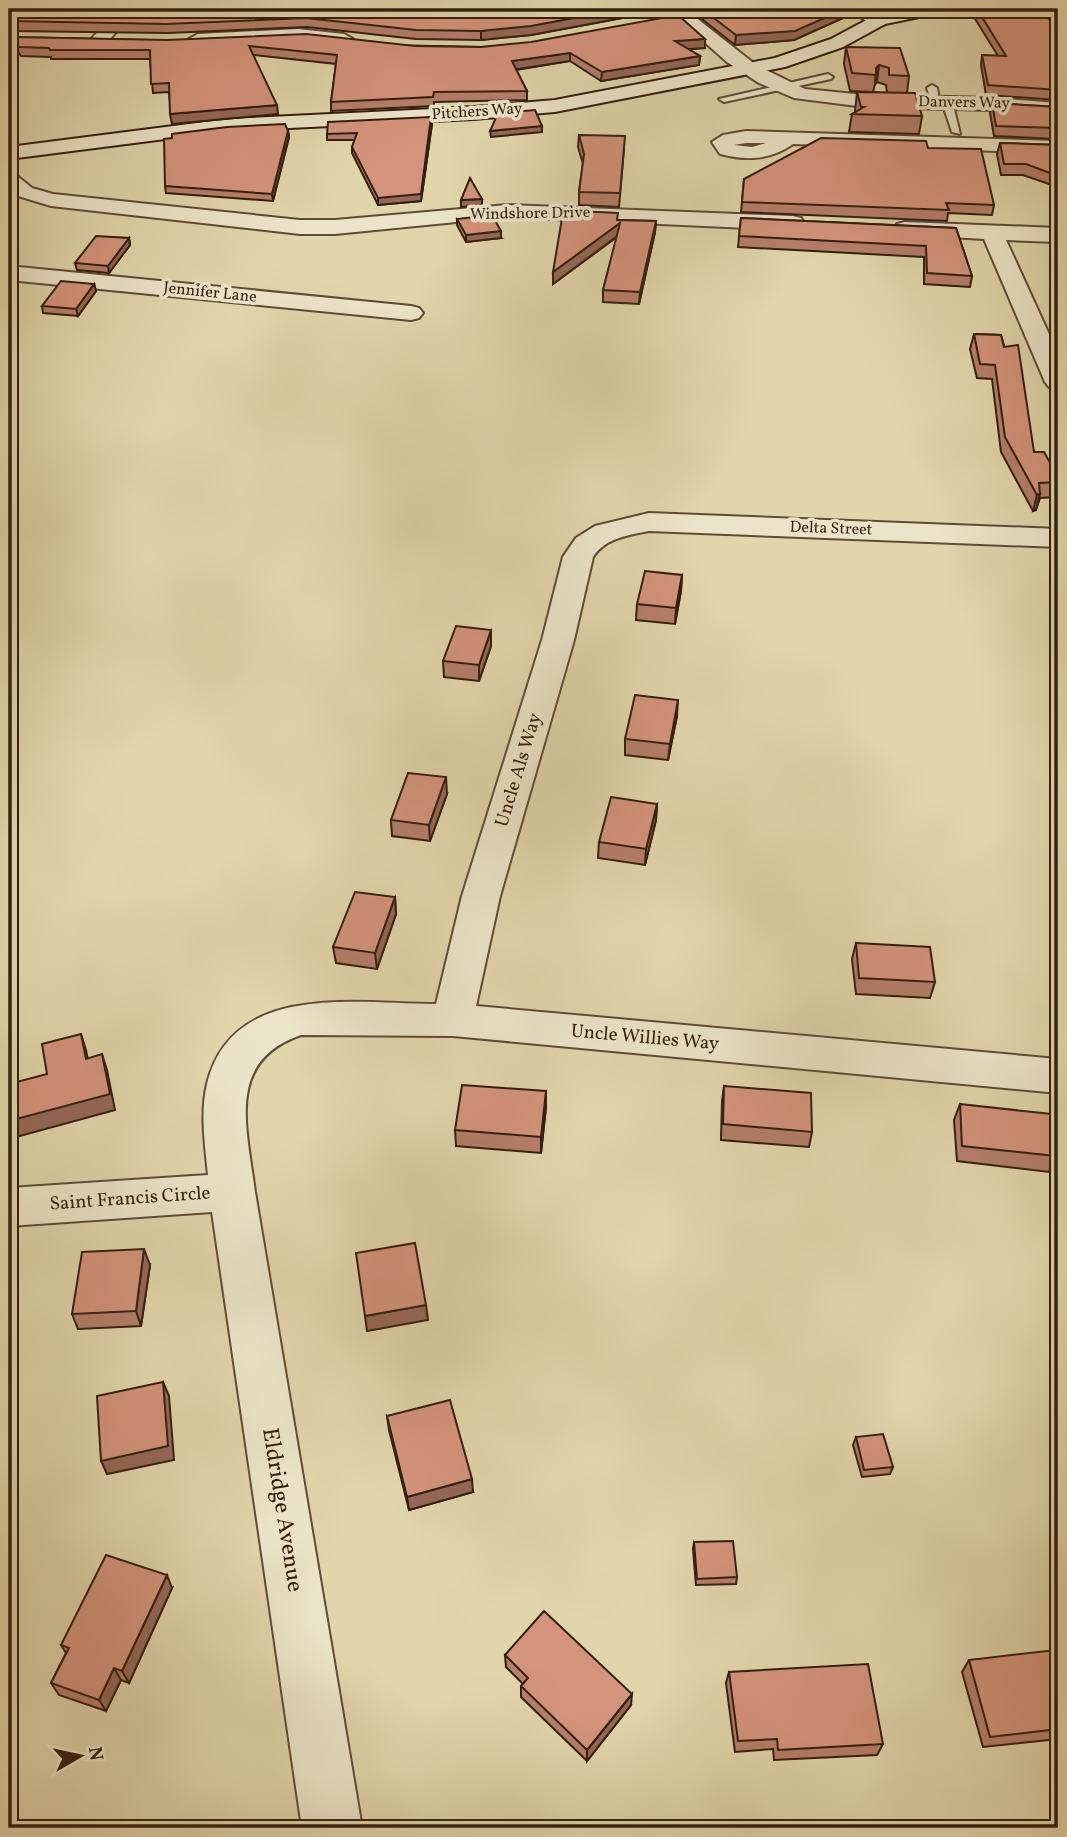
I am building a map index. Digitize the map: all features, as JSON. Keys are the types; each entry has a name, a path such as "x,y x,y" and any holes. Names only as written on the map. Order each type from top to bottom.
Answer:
{"street":[{"path":"121,40 93,40 127,9"},
{"path":"857,9 878,21"},
{"name":"Pitchers Way","path":"9,153 121,136 240,124 520,110 636,92 751,69 809,54 878,21 933,9"},
{"path":"659,20 679,12"},
{"name":"Danvers Way","path":"679,12 721,51 784,87 812,96 939,99 1012,103 1058,109"},
{"path":"179,40 307,34 364,41"},
{"path":"789,138 1058,147"},
{"name":"Windshore Drive","path":"9,179 25,192 51,200 300,227 335,227 507,211 815,224"},
{"path":"883,228 1058,235"},
{"path":"992,232 1050,346 1058,382"},
{"name":"Jennifer Lane","path":"9,273 411,313"},
{"name":"Delta Street","path":"605,531 649,522 1058,538"},
{"name":"Uncle Als Way","path":"453,1020 481,896 558,640 578,557 586,544 605,531"},
{"name":"Uncle Willies Way","path":"241,1052 259,1035 278,1024 300,1018 453,1020 1058,1076"},
{"name":"Saint Francis Circle","path":"9,1207 232,1192 224,1096 237,1055 241,1052"},
{"name":"Eldridge Avenue","path":"232,1192 331,1828"}],"lane":[{"path":"724,99 828,77"},
{"path":"939,99 957,132"}],"building":[{"path":"9,9 622,9 531,26 481,31 416,30 306,18 166,24 9,21"},
{"path":"702,9 845,9 795,31 736,35"},
{"path":"977,9 1038,11 1058,26 1058,90 988,85 982,55 1006,56"},
{"path":"678,15 705,39 675,41 700,56 602,72 570,53 512,61 527,91 434,92 433,97 331,102 337,55 249,46 277,105 170,114 169,83 151,84 150,50 50,50 19,47 12,37 167,40 306,34 415,46 481,47 531,42"},
{"path":"846,47 900,48 909,76 889,75 889,68 879,65 876,75 852,73"},
{"path":"857,92 915,93 922,116 852,114 864,107 861,107"},
{"path":"992,103 1058,107 1058,128 996,126"},
{"path":"535,110 542,126 490,131 498,113"},
{"path":"431,117 421,194 378,198 352,147 357,133 327,134 328,122"},
{"path":"285,124 288,131 272,194 165,186 164,139 172,138 172,134 227,127"},
{"path":"579,135 625,136 620,193 579,192 584,154"},
{"path":"821,138 926,141 928,148 981,149 994,205 946,203 949,210 742,202 744,179"},
{"path":"1000,143 1058,145 1058,176 1026,164 1004,164"},
{"path":"470,178 482,199 461,200"},
{"path":"577,211 618,213 617,220 656,221 640,292 603,290 620,223 553,272 562,218 576,218"},
{"path":"492,215 501,231 466,235 457,219"},
{"path":"741,218 956,228 972,276 927,273 926,246 739,236"},
{"path":"96,236 129,238 108,266 75,263"},
{"path":"61,281 94,284 76,309 42,306"},
{"path":"974,334 1001,335 1004,347 1018,345 1034,452 1044,452 1058,477 1058,482 1039,483 1040,494 1037,495 1005,437 995,365 980,364"},
{"path":"645,571 682,575 676,608 637,604"},
{"path":"456,626 491,630 479,665 443,661"},
{"path":"635,695 678,700 670,744 625,739"},
{"path":"408,773 446,777 429,825 391,820"},
{"path":"611,797 657,804 646,849 599,842"},
{"path":"355,892 395,897 375,953 333,947"},
{"path":"856,943 930,947 935,982 859,978"},
{"path":"81,1034 86,1059 102,1054 110,1094 9,1121 9,1084 47,1074 42,1044"},
{"path":"462,1085 546,1091 541,1137 455,1130"},
{"path":"724,1086 811,1093 812,1132 723,1124"},
{"path":"960,1104 1051,1114 1056,1156 962,1146"},
{"path":"415,1243 426,1305 365,1316 356,1253"},
{"path":"144,1249 136,1311 72,1314 82,1252"},
{"path":"163,1382 168,1446 101,1461 97,1396"},
{"path":"450,1400 472,1479 407,1497 387,1416"},
{"path":"883,1434 893,1467 864,1470 856,1437"},
{"path":"733,1541 737,1577 697,1579 694,1542"},
{"path":"106,1555 167,1575 122,1671 114,1668 99,1700 51,1683 69,1648 61,1645"},
{"path":"544,1611 632,1694 587,1750 521,1686 528,1678 505,1655"},
{"path":"1056,1650 1058,1729 990,1737 969,1660"},
{"path":"868,1664 883,1744 778,1750 777,1739 738,1741 729,1672"}]}
